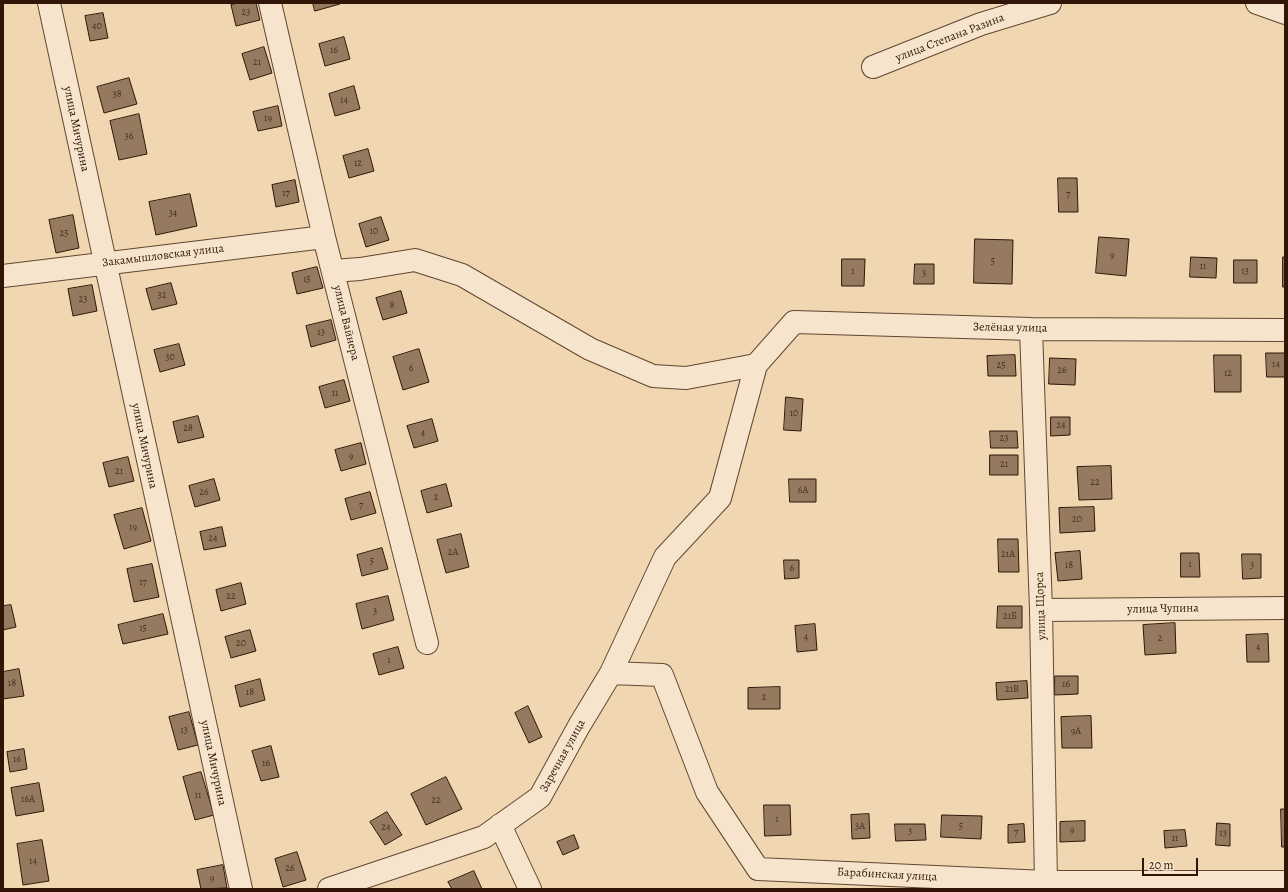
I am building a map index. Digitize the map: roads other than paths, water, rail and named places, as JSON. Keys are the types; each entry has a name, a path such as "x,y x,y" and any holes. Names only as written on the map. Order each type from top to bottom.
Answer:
{"street":[{"name":"улица Мичурина","path":"49,3 241,889"},
{"name":"улица Вайнера","path":"270,3 324,237 428,643"},
{"name":"улица Степана Разина","path":"873,67 981,24 1050,3"},
{"path":"1257,3 1285,12"},
{"name":"Закамышловская улица","path":"3,276 324,237"},
{"path":"333,271 360,269 415,260 462,275 590,349 653,376 686,378 756,365"},
{"name":"Зелёная улица","path":"756,365 794,322 1031,329 1285,330"},
{"name":"улица Щорса","path":"1031,329 1041,610 1046,882"},
{"name":"Заречная улица","path":"329,889 484,837 540,797 579,726 611,674 665,557 720,498 756,365"},
{"name":"улица Чупина","path":"1041,610 1285,608"},
{"name":"Барабинская улица","path":"611,674 662,675 707,792 758,869 1008,885 1046,882 1285,882"},
{"path":"500,825 530,889"}]}
